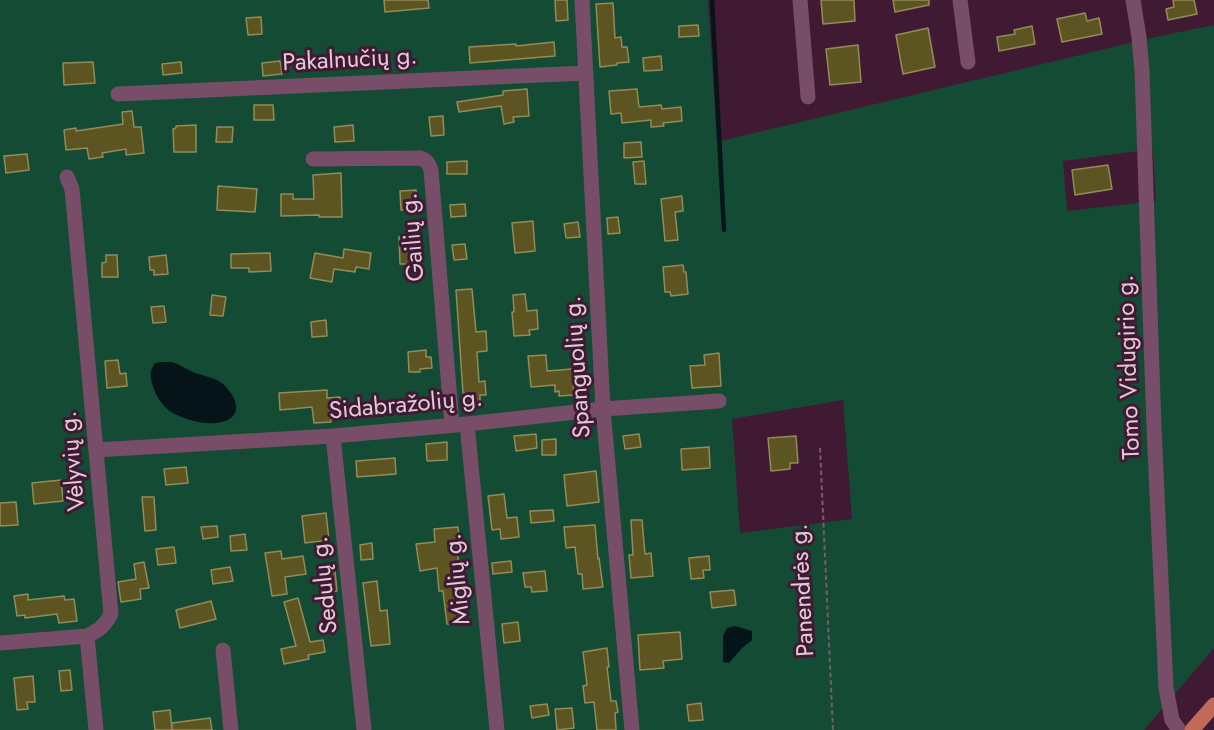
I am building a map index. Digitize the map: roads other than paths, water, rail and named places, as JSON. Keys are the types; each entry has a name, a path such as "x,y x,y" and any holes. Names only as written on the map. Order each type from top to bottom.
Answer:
{"main road":[{"path":"1192,730 1214,705"}],"street":[{"name":"Spanguolių g.","path":"582,0 603,410 632,730"},
{"path":"800,0 808,97"},
{"path":"960,0 968,62"},
{"name":"Tomo Vidugirio g.","path":"1133,0 1142,71 1166,688 1172,720 1179,730"},
{"name":"Pakalnučių g.","path":"118,94 585,73"},
{"name":"Gailių g.","path":"313,159 420,158 425,159 429,165 460,424"},
{"name":"Vėlyvių g.","path":"67,177 72,189 111,615 99,630 87,636"},
{"name":"Sidabražolių g.","path":"96,450 333,436 719,401"},
{"name":"Miglių g.","path":"460,424 497,730"},
{"name":"Sedulų g.","path":"333,436 364,730"},
{"path":"0,643 87,636 96,730"},
{"path":"223,650 231,730"}],"waterway":[{"path":"712,0 724,230"}]}
